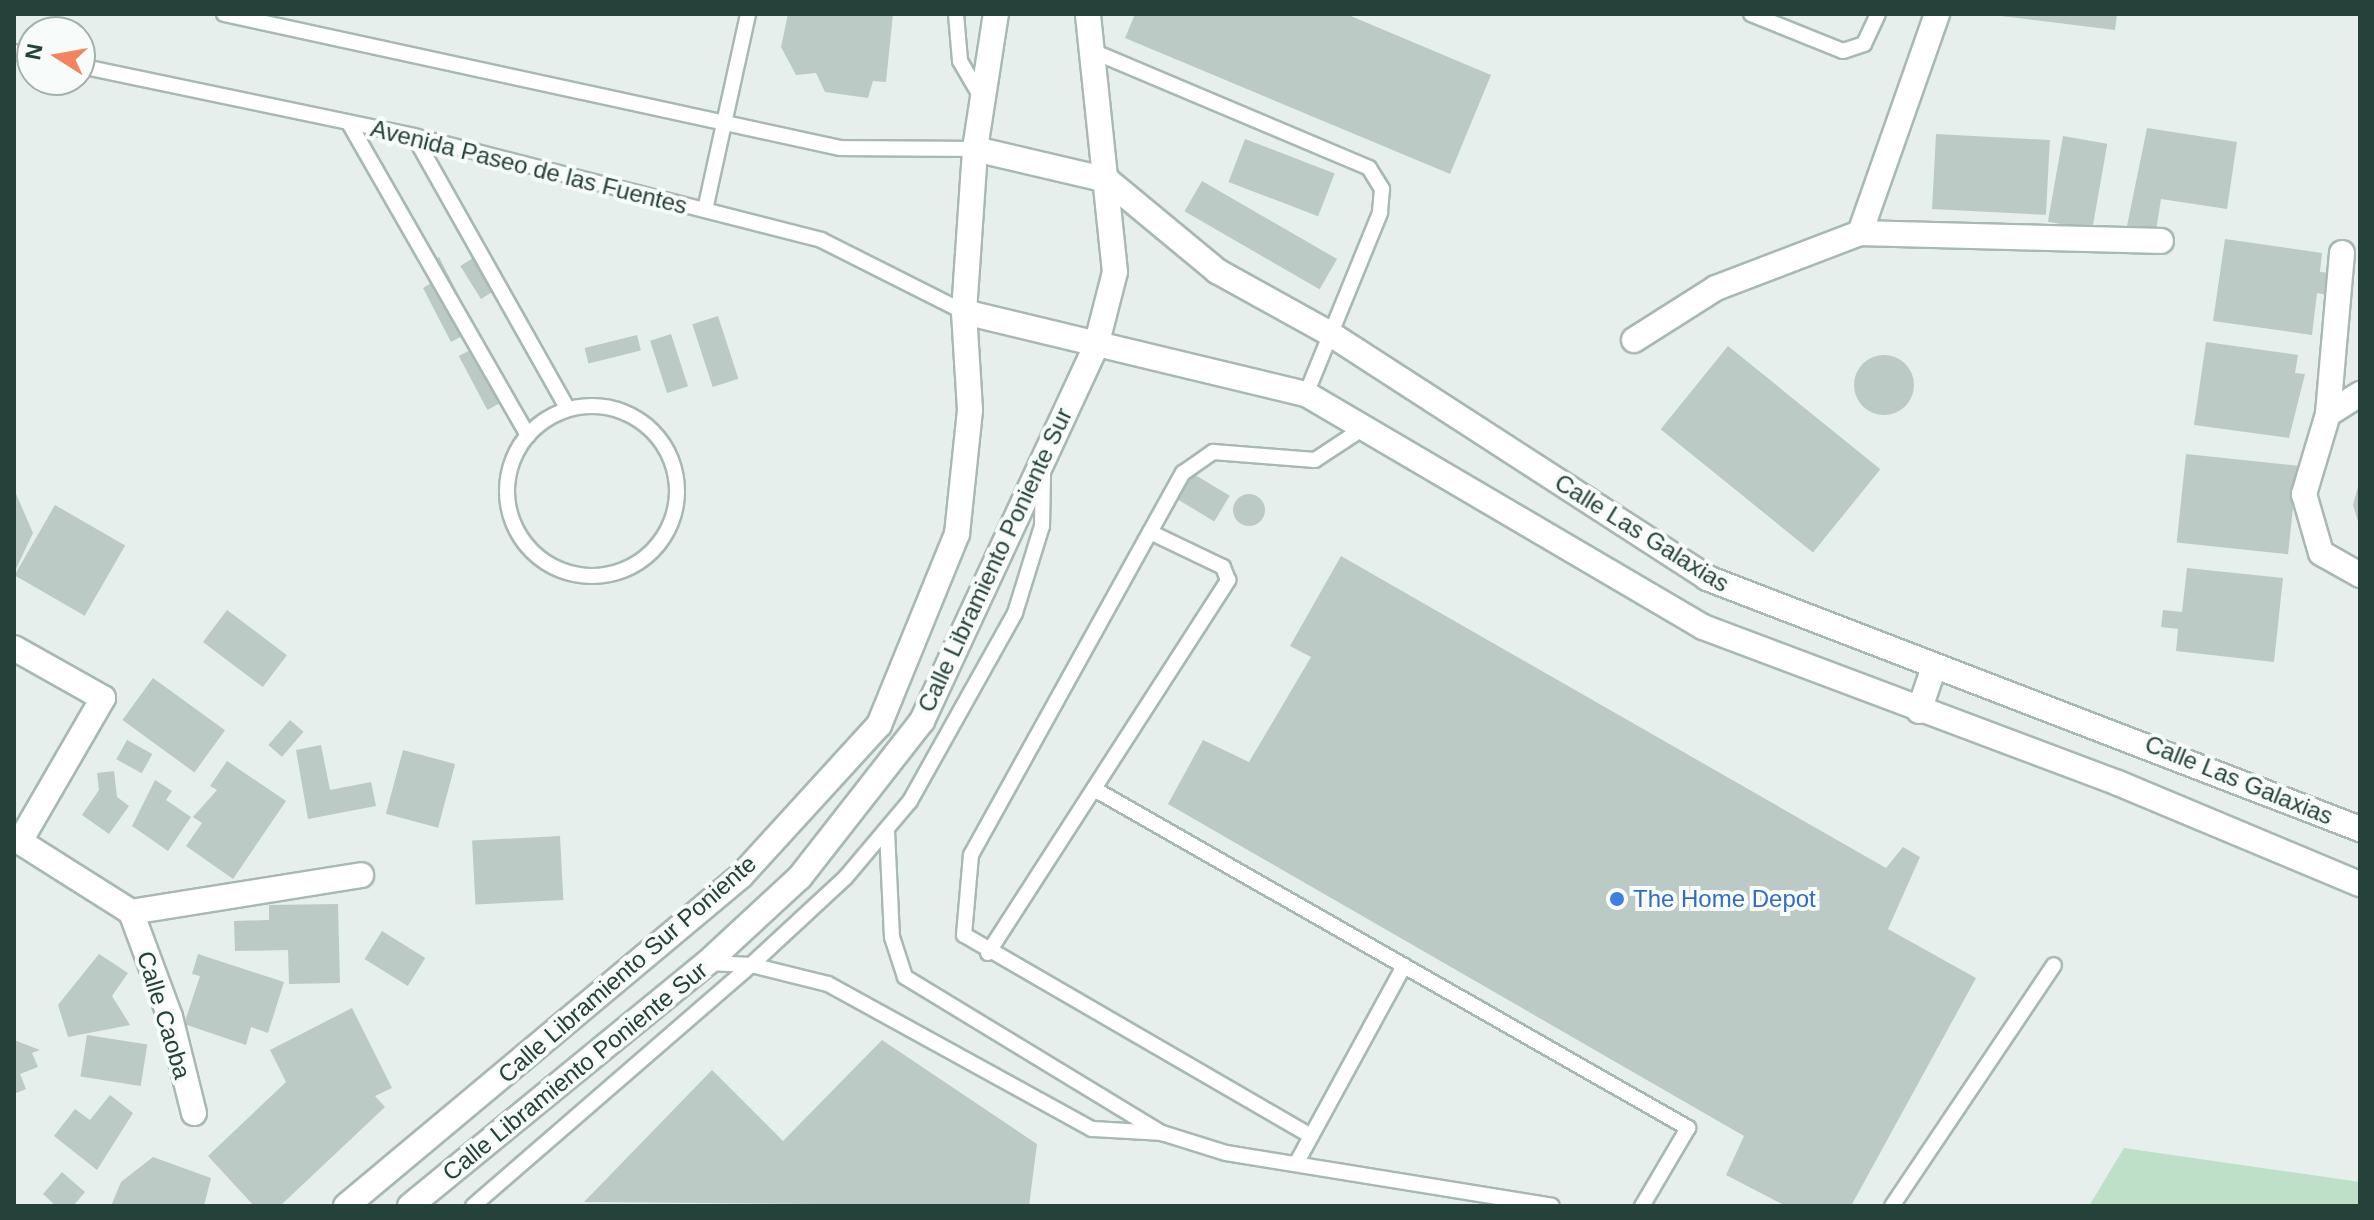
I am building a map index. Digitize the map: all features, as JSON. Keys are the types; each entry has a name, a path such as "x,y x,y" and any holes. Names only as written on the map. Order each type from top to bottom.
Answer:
{"street":[{"name":"Calle Libramiento Sur Poniente","path":"346,1206 741,876 879,725 957,534 970,410 964,312 975,149 996,14"},
{"name":"Calle Libramiento Poniente Sur","path":"410,1206 707,963 800,877 922,721 1043,450 1096,346 1115,272 1088,14"},
{"path":"1860,233 1937,14"},
{"name":"Calle Las Galaxias","path":"975,149 1107,180 1217,271 1329,333 1707,578 2360,829"},
{"path":"1634,340 1716,288 1860,233 2161,241"},
{"path":"2342,253 2328,414 2304,494 2321,553 2360,575"},
{"name":"Calle Las Galaxias","path":"964,312 1306,394 1703,627 2360,884"},
{"path":"2328,414 2360,394"},
{"path":"14,648 103,698 17,840 131,912 361,875"},
{"path":"1919,711 1934,667"},
{"name":"Calle Caoba","path":"131,912 170,1017 194,1113"}],"lane":[{"path":"224,14 840,148 975,149"},
{"path":"705,210 748,14"},
{"path":"956,14 960,61 981,97"},
{"path":"1751,14 1843,51 1864,44 1878,14"},
{"path":"1090,50 1369,168 1382,189 1380,213 1306,394"},
{"name":"Avenida Paseo de las Fuentes","path":"96,69 414,136 821,240 964,312"},
{"path":"349,123 528,435"},
{"path":"414,136 568,409"},
{"path":"616,408 642,421 669,452 678,481 675,515 642,561 584,577 541,560 521,538 507,490 528,435 568,409 616,408"},
{"path":"1311,1136 988,953 964,935 971,855 1183,473 1213,452 1315,460 1362,429"},
{"path":"473,1206 751,965 887,831 974,696 1015,613 1042,526 1043,450"},
{"path":"988,953 1228,580 1223,567 1150,532"},
{"path":"1094,789 1688,1128 1689,1137 1642,1206"},
{"path":"887,831 892,937 905,977 1162,1133"},
{"path":"707,963 751,965 828,984 1092,1129 1162,1133 1296,1164 1552,1206"},
{"path":"1892,1206 2054,965"},
{"path":"1296,1164 1404,966"}],"green space":[{"path":"2124,1148 2360,1182 2360,1206 2089,1206"}],"building":[{"path":"788,14 893,14 886,82 873,81 868,98 825,92 816,73 796,75 781,47"},
{"path":"1135,14 1346,14 1491,75 1450,174 1125,38"},
{"path":"1985,14 2117,14 2115,30"},
{"path":"2147,128 2237,142 2227,209 2161,199 2156,231 2127,226"},
{"path":"1936,134 2050,140 2046,215 1932,209"},
{"path":"2063,136 2107,144 2092,229 2048,222"},
{"path":"1245,139 1335,173 1318,216 1229,182"},
{"path":"1202,181 1337,259 1320,289 1184,211"},
{"path":"2225,239 2322,253 2320,272 2330,273 2327,295 2317,293 2312,335 2213,321"},
{"path":"439,257 476,329 451,342 423,288 431,283 423,266"},
{"path":"473,258 494,291 481,299 460,266"},
{"path":"718,316 738,379 713,387 692,324"},
{"path":"671,334 688,386 667,393 650,341"},
{"path":"637,335 641,351 588,364 585,348"},
{"path":"2206,342 2298,355 2295,373 2305,374 2289,438 2194,425"},
{"path":"1728,346 1880,469 1813,553 1661,429"},
{"path":"472,349 501,403 487,410 459,356"},
{"path":"1884,355 1906,363 1914,385 1906,407 1884,415 1862,407 1854,385 1862,363"},
{"path":"2186,454 2297,466 2288,554 2177,543"},
{"path":"1192,473 1230,496 1214,521 1177,499"},
{"path":"2360,479 2360,528 2353,505"},
{"path":"14,489 33,533 14,573"},
{"path":"1249,494 1260,499 1265,510 1260,521 1249,526 1238,521 1233,510 1238,499"},
{"path":"55,505 125,546 85,616 15,575"},
{"name":"The Home Depot","path":"1341,556 1886,868 1903,847 1920,857 1888,929 1976,978 1851,1206 1786,1206 1726,1175 1744,1136 1168,804 1203,740 1249,762 1311,657 1290,646"},
{"path":"2187,568 2283,578 2274,662 2176,651 2178,629 2161,627 2163,610 2182,612"},
{"path":"227,610 287,655 263,687 203,642"},
{"path":"153,678 225,730 194,772 122,720"},
{"path":"290,720 304,732 282,757 268,745"},
{"path":"127,740 152,754 142,773 116,759"},
{"path":"321,745 330,790 371,782 376,806 308,819 296,750"},
{"path":"403,750 455,764 438,828 386,814"},
{"path":"227,761 286,801 233,879 186,846 202,823 193,817 217,790 210,786"},
{"path":"114,771 117,797 129,806 109,834 82,815 99,790 97,773"},
{"path":"155,780 172,791 166,800 191,817 168,851 132,826"},
{"path":"560,836 563,900 475,905 472,841"},
{"path":"338,904 340,983 289,984 288,950 235,951 234,921 269,920 269,905"},
{"path":"382,931 425,958 408,986 365,959"},
{"path":"99,954 128,973 112,996 130,1025 68,1037 58,1005"},
{"path":"198,954 284,982 268,1033 251,1027 246,1045 184,1024 200,976 192,974"},
{"path":"352,1008 392,1088 375,1096 385,1107 280,1206 254,1206 208,1156 286,1082 270,1050"},
{"path":"87,1035 147,1045 141,1086 80,1076"},
{"path":"14,1040 40,1050 32,1053 38,1067 20,1074 26,1089 14,1094"},
{"path":"882,1040 1037,1144 1029,1206 584,1202 712,1070 783,1141"},
{"path":"110,1095 133,1113 97,1170 54,1136 75,1109 90,1120"},
{"path":"153,1157 211,1178 204,1206 111,1206 121,1182"},
{"path":"62,1172 85,1192 73,1206 56,1206 43,1194"}],"place":[{"name":"The Home Depot","path":"1617,899"}]}
